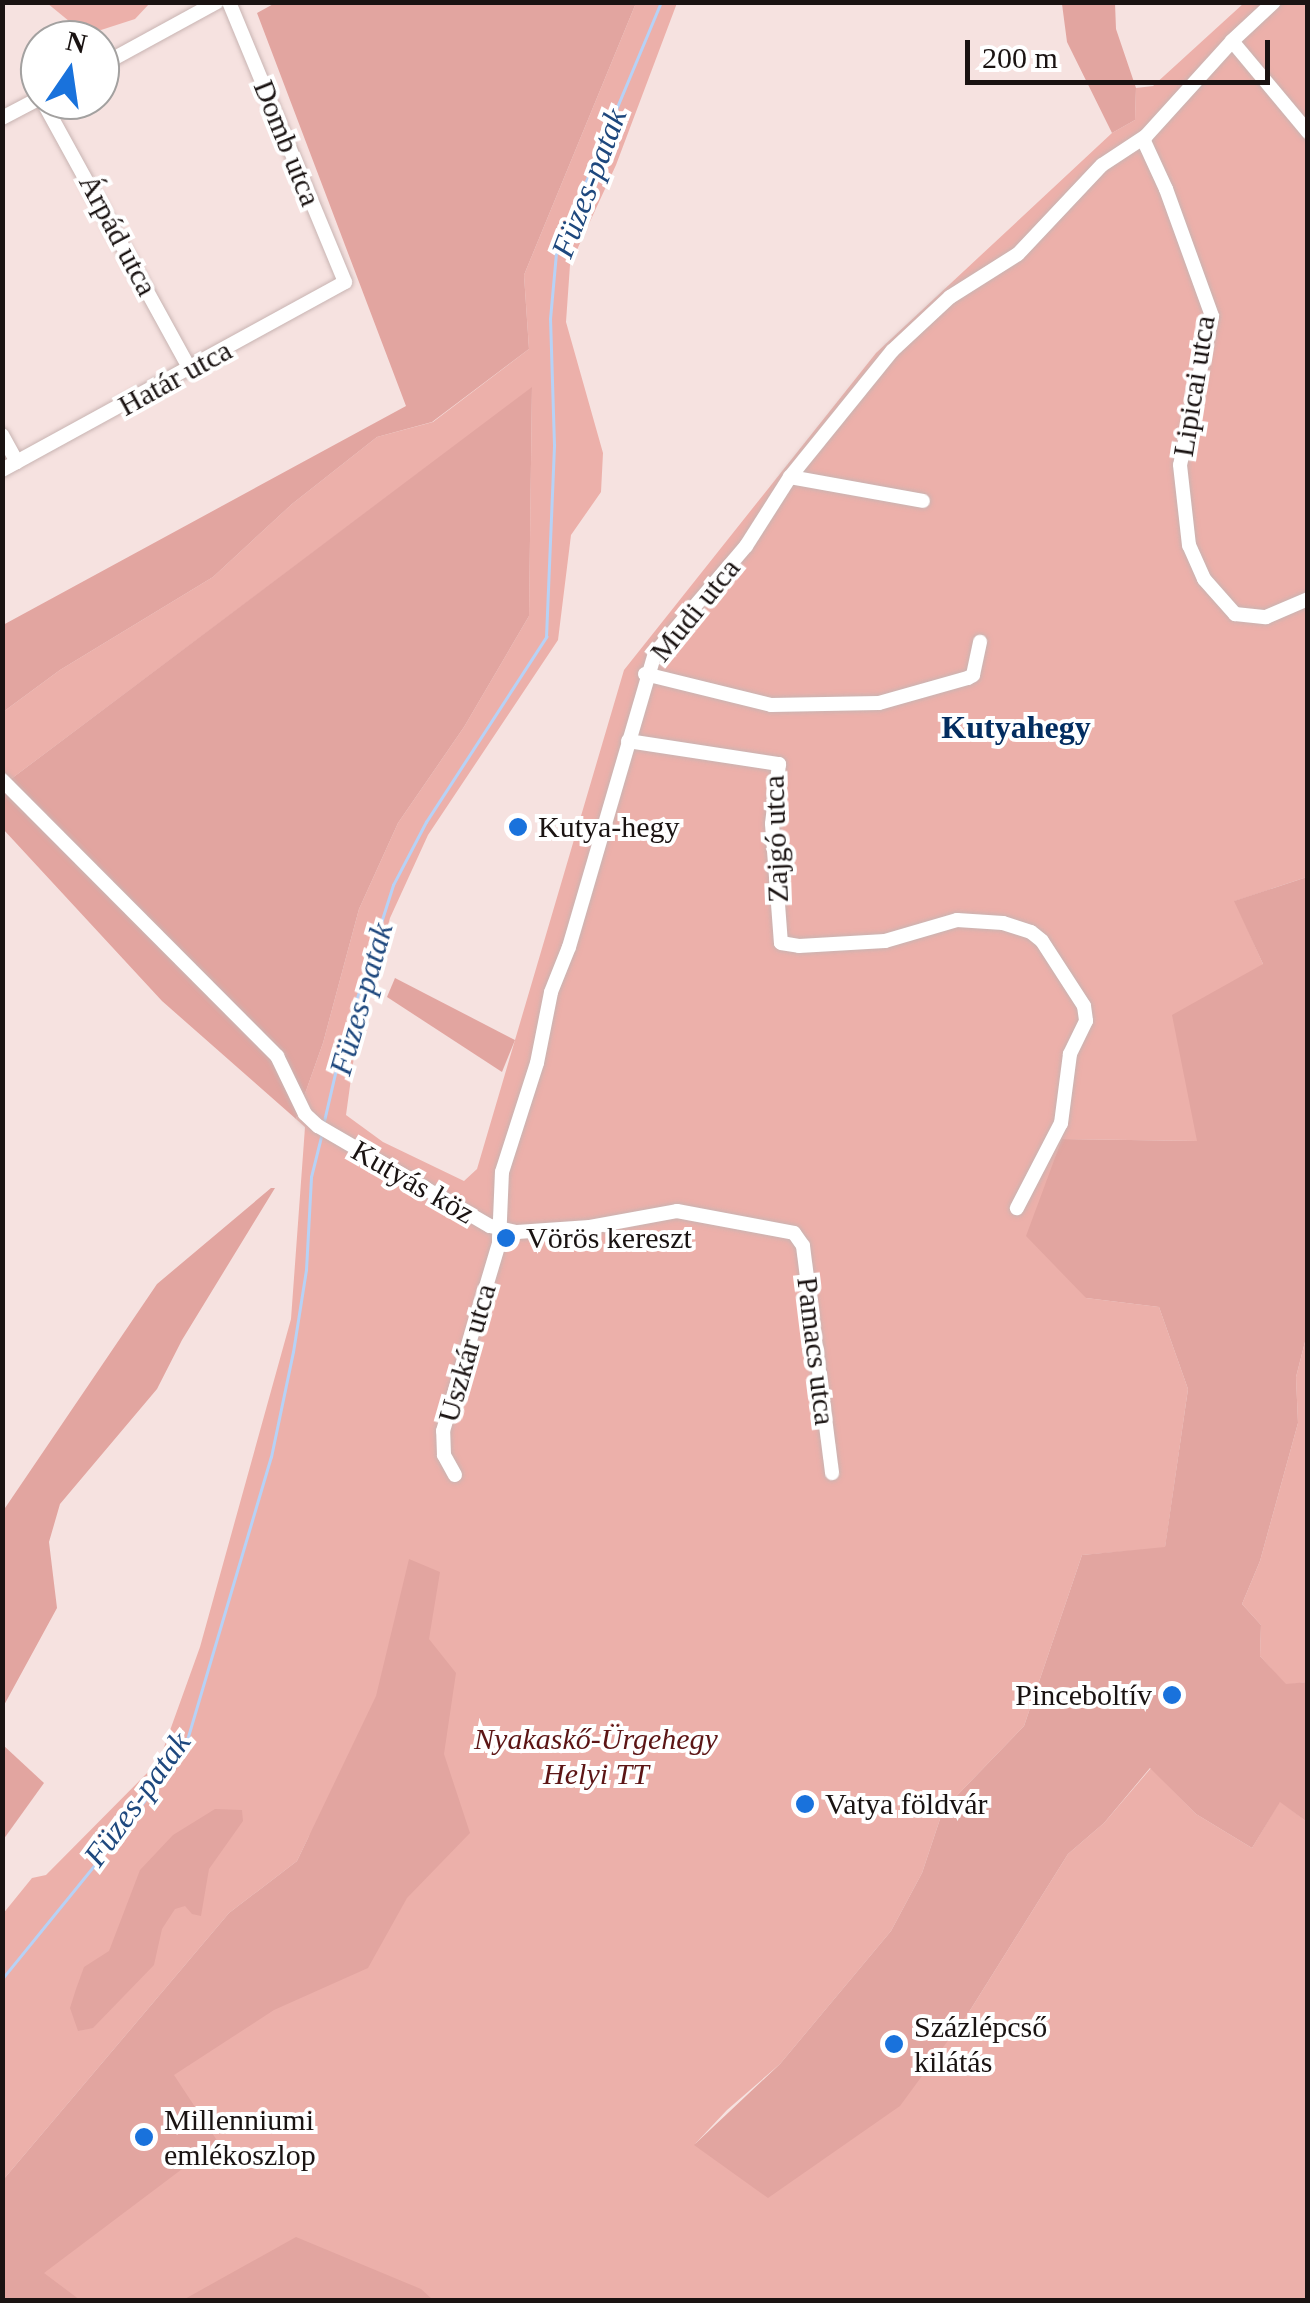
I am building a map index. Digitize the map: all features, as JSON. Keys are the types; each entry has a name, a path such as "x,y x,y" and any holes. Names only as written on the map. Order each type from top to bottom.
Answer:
{"street":[{"path":"120,54 201,6 217,2"},
{"name":"Domb utca","path":"229,2 345,282"},
{"name":"Mudi utca","path":"498,1230 502,1172 538,1063 551,992 569,947 645,674 655,654 746,546 790,478 892,351 950,297 1018,254 1102,165 1142,139 1232,40 1274,2"},
{"path":"1232,40 1308,132"},
{"name":"Árpád utca","path":"53,120 191,370"},
{"name":"Lipicai utca","path":"1142,139 1166,188 1212,316 1180,464 1189,545 1204,579 1235,614 1266,617 1308,598"},
{"name":"Határ utca","path":"2,470 191,370 345,282"},
{"path":"2,435 17,462"},
{"path":"790,478 923,500"},
{"path":"645,674 770,704 880,703 973,675 980,642"},
{"name":"Zajgó utca","path":"628,741 778,764 772,824 781,943 800,946 884,941 956,920 1003,923 1031,932 1042,941 1084,1006 1086,1021 1070,1054 1060,1122 1017,1208"},
{"name":"Kutyás köz","path":"2,780 277,1056 305,1114 323,1130 498,1230"},
{"name":"Pamacs utca","path":"498,1230 590,1227 678,1211 794,1233 803,1246 832,1473"},
{"name":"Uszkár utca","path":"455,1475 444,1454 444,1431 499,1243 498,1230"}],"green space":[{"path":"47,3 150,3 135,19 120,24 120,20 68,20"},
{"name":"Nyakaskő-Ürgehegy Helyi TT","path":"636,3 677,3 616,165 570,265 566,322 603,453 601,492 571,535 558,640 428,835 390,918 356,1042 346,1115 383,1142 464,1181 477,1169 624,670 876,353 1112,133 1135,120 1136,88 1153,86 1244,3 1307,3 1307,877 1235,901 1263,964 1197,1141 1062,1139 1086,1298 1159,1307 1188,1389 1165,1548 1082,1555 1024,1726 943,1810 922,1873 891,1931 780,2064 695,2144 969,2012 1068,1854 1104,1823 1151,1768 1196,1814 1252,1848 1280,1801 1307,1822 1307,2300 3,2300 293,1885 310,1834 297,1861 229,1913 3,2180 2,1915 32,1878 46,1875 159,1761 200,1647 291,1319 305,1127 296,1119 323,1043 359,909 398,823 464,727 529,616 532,388 3,785 3,712 60,670 213,577 292,504 377,437 433,422 529,349 524,275"},
{"path":"1307,1334 1307,1682 1286,1685 1260,1656 1261,1625 1242,1604 1260,1561 1298,1423 1296,1377"}],"shaded area":[{"path":"277,2 636,3 524,275 529,349 432,422 377,437 292,504 213,577 60,670 3,712 3,625 406,406 257,13"},
{"path":"1115,3 1116,29 1136,88 1135,120 1112,133 1067,42 1062,4"},
{"path":"532,387 529,616 464,727 398,823 359,909 323,1043 296,1119 162,1001 3,829 3,785"},
{"path":"1307,877 1307,1334 1296,1377 1298,1423 1260,1561 1242,1604 1261,1625 1260,1656 1286,1684 1307,1682 1307,1822 1280,1802 1252,1848 1196,1814 1150,1768 1104,1823 1068,1854 969,2012 900,2106 768,2198 694,2145 780,2064 891,1931 922,1873 943,1810 1024,1726 1082,1555 1165,1547 1188,1389 1159,1307 1086,1298 1026,1236 1062,1139 1197,1141 1172,1015 1263,964 1234,901"},
{"path":"395,978 515,1040 502,1072 387,997"},
{"path":"275,1188 182,1340 157,1389 60,1504 49,1542 57,1608 3,1707 3,1511 157,1284"},
{"path":"409,1559 440,1572 429,1639 456,1673 444,1754 470,1833 407,1898 368,1968 274,2010 174,2075 218,2142 44,2273 80,2300 3,2300 3,2180 229,1913 297,1861 376,1696"},
{"path":"3,1745 44,1783 3,1840"},
{"path":"215,1809 242,1810 243,1821 209,1869 201,1916 192,1914 185,1906 175,1909 162,1929 154,1965 93,2028 78,2031 70,2008 84,1967 109,1951 140,1870 173,1835"},
{"path":"296,2237 421,2289 433,2300 183,2300"}],"waterway":[{"name":"Füzes-patak","path":"324,1121 341,1048 393,885 426,822 546,637 554,445 550,319 556,253 661,2"},
{"name":"Füzes-patak","path":"2,1979 128,1824 187,1740 271,1457 306,1270 311,1177 322,1133"}],"place":[{"name":"Kutya-hegy","path":"518,827"},
{"name":"Vörös kereszt","path":"506,1238"},
{"name":"Pinceboltív","path":"1172,1695"},
{"name":"Vatya földvár","path":"805,1804"},
{"name":"Százlépcső kilátás","path":"894,2044"},
{"name":"Millenniumi emlékoszlop","path":"144,2137"}],"district":[{"name":"Kutyahegy","path":"1016,727"}]}
